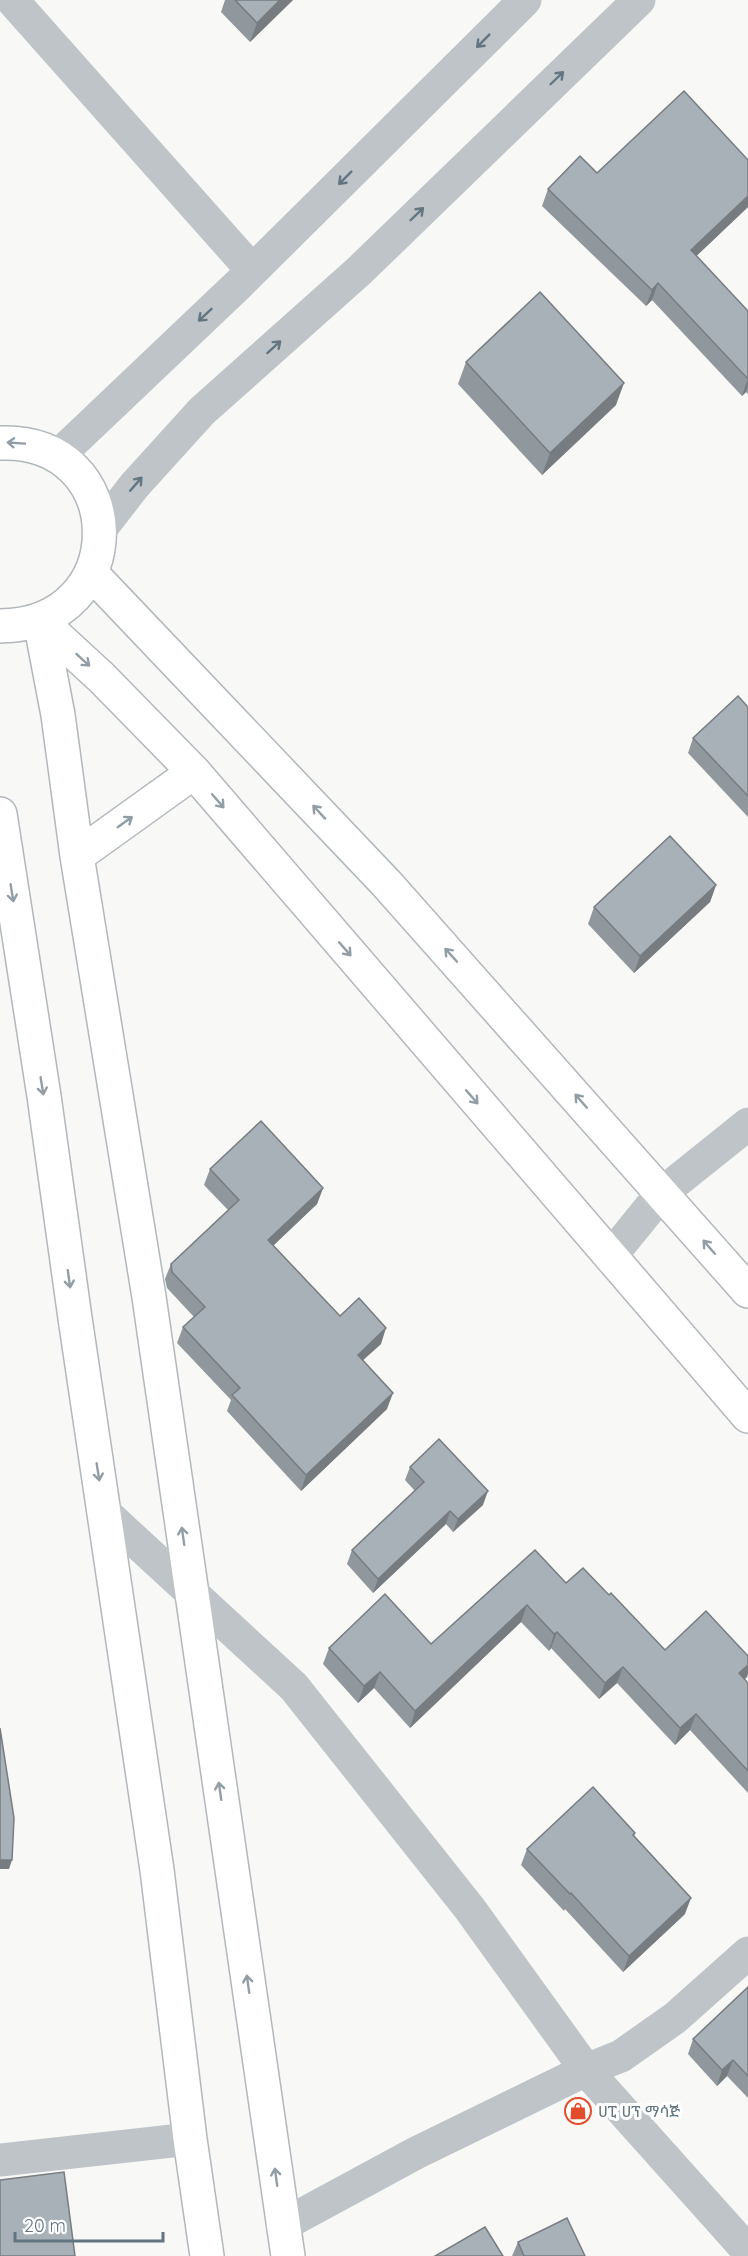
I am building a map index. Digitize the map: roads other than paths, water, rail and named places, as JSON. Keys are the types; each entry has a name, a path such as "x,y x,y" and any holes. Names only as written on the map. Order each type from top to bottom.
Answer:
{"main road":[{"path":"0,442 38,446 58,456 75,470 88,488 97,508 100,530 98,553 91,573 72,599 40,621 23,625 0,626"},
{"path":"91,573 386,883 748,1291"},
{"path":"40,621 102,678 194,772 748,1416"},
{"path":"40,621 58,715 77,856 149,1297 190,1592 286,2240"},
{"path":"77,856 194,772"},
{"path":"0,814 44,1096 157,1870 190,2139 207,2256"}],"street":[{"path":"12,0 252,270"},
{"path":"58,456 252,270 525,0"},
{"path":"100,530 134,486 202,411 359,271 639,0"},
{"path":"610,1257 662,1193 748,1124"},
{"path":"105,1513 294,1687 471,1909 586,2070 748,2251"},
{"path":"286,2240 416,2154 586,2070 621,2056 666,2025 748,1953"},
{"path":"0,2160 190,2139"}],"place":[{"name":"ሀፒ ሀፕ ማሳጅ","path":"578,2111"}]}
